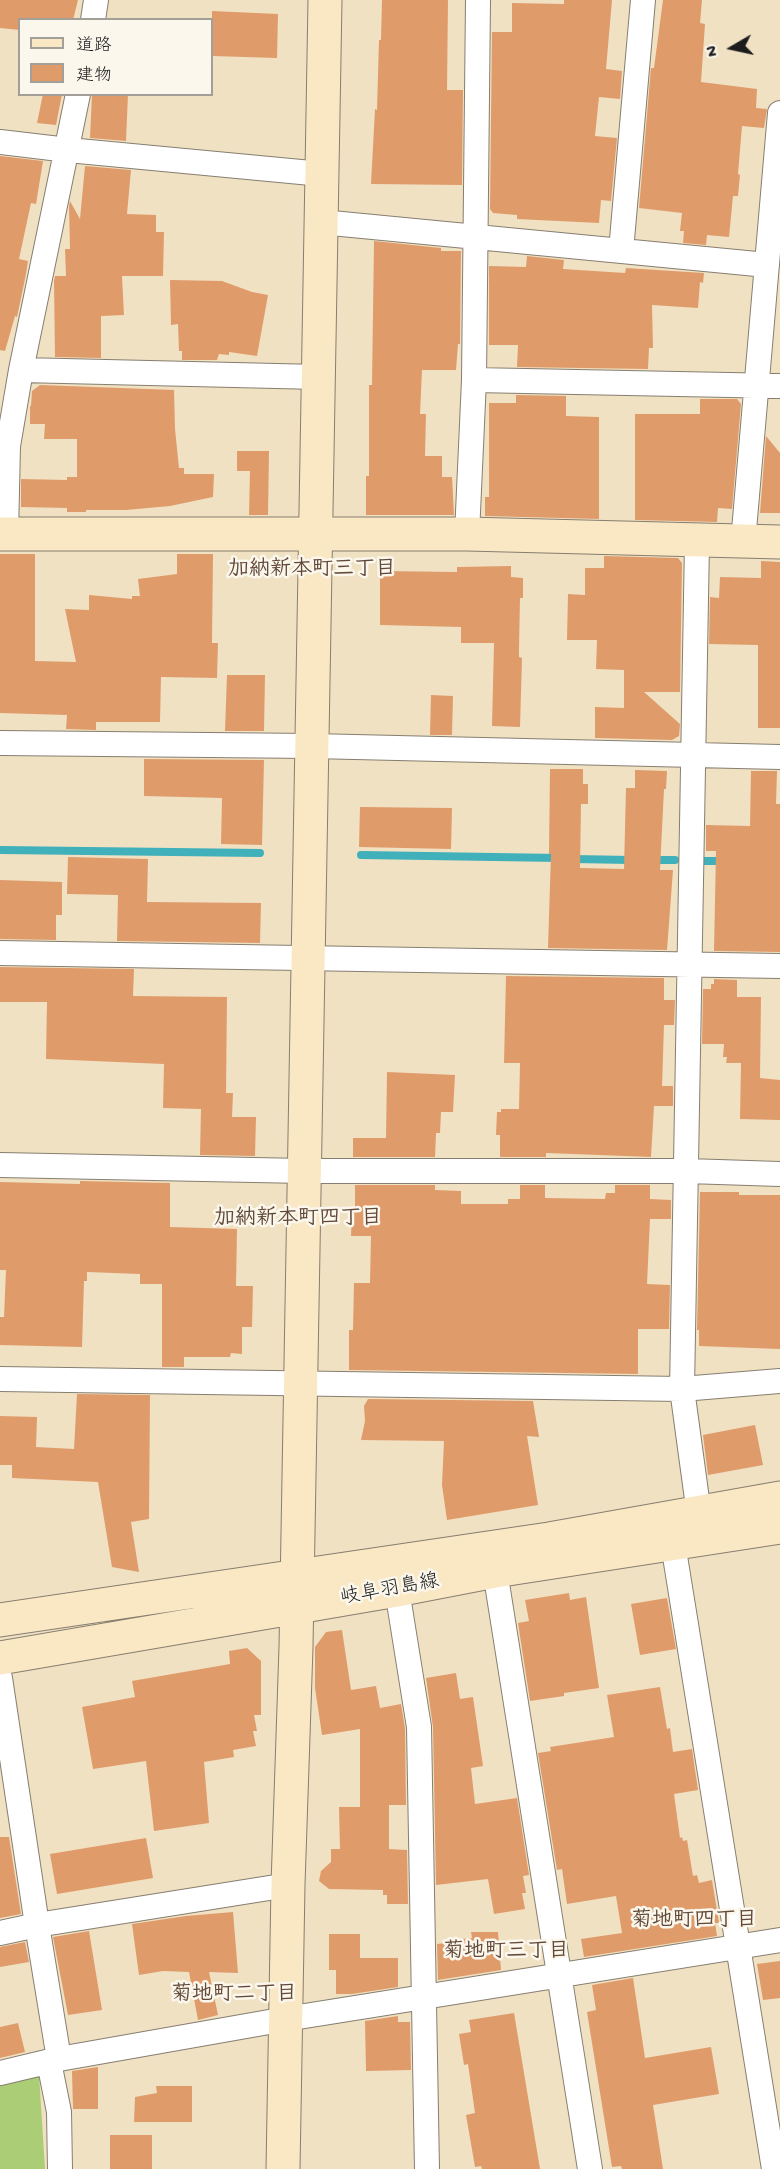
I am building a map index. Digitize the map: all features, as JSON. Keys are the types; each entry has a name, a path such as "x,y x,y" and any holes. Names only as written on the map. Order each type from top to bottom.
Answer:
{"street":[{"path":"93,18 96,0"},
{"path":"283,2169 288,1885 298,1591 325,0"},
{"path":"467,534 474,380 478,0"},
{"path":"621,251 643,0"},
{"path":"78,96 21,370 8,446 3,534 467,534 697,542 780,542"},
{"path":"743,542 768,386 780,113"},
{"path":"0,142 322,174"},
{"path":"321,222 621,251 772,258"},
{"path":"21,370 319,377"},
{"path":"474,380 768,386"},
{"path":"697,542 682,1389 699,1514"},
{"path":"0,743 312,746 780,757"},
{"path":"0,953 780,966"},
{"path":"0,1165 305,1171 687,1171 780,1174"},
{"path":"0,1379 682,1389 780,1381"},
{"name":"岐阜羽島線","path":"0,1658 298,1591 549,1539 780,1498"},
{"name":"岐阜羽島線","path":"0,1620 298,1591 397,1590 495,1571 780,1527"},
{"path":"673,1544 774,2169"},
{"path":"495,1571 590,2169"},
{"path":"397,1590 418,1726 427,2169"},
{"path":"0,1678 37,1925 54,2061 60,2169"},
{"path":"0,1933 37,1925 288,1885"},
{"path":"0,2073 286,2019 780,1940"}],"green space":[{"path":"39,2074 45,2169 0,2169 0,2084"}],"building":[{"path":"0,0 78,0 74,18 18,18 18,30 0,28"},
{"path":"382,0 448,0 447,90 463,90 462,185 371,184"},
{"path":"564,0 612,0 606,69 622,71 620,99 599,97 595,136 617,138 611,201 601,200 599,223 517,219 517,215 493,213 490,209 492,32 512,32 512,3 564,4"},
{"path":"663,0 702,0 700,23 705,24 701,82 757,89 756,108 767,109 764,128 742,126 738,196 733,196 729,237 707,235 706,245 683,243 684,231 680,231 682,213 639,208 651,68 654,68"},
{"path":"212,11 278,14 277,58 213,56"},
{"path":"43,96 62,96 56,125 37,123"},
{"path":"92,96 128,96 126,141 90,138"},
{"path":"0,156 43,161 36,204 31,203 19,259 28,261 26,274 17,317 15,316 5,351 0,350"},
{"path":"85,166 131,170 127,214 156,215 156,232 164,232 163,276 122,276 124,315 101,316 101,358 55,357 54,281 55,276 66,276 65,249 70,249 69,206 70,201 80,219"},
{"path":"374,241 441,248 441,251 461,251 460,344 458,344 456,370 422,370 420,414 426,414 425,456 442,456 442,477 452,477 454,515 366,515 366,476 369,476 369,385 372,385"},
{"path":"527,256 564,260 563,269 625,273 626,268 704,273 703,283 700,282 698,308 652,305 653,348 649,348 648,369 517,367 518,345 489,345 489,266 526,267"},
{"path":"170,280 222,281 268,295 257,356 229,352 229,355 219,354 217,360 182,360 182,351 179,351 178,324 171,325"},
{"path":"40,385 174,390 179,468 184,468 184,474 214,474 213,497 170,506 126,510 67,512 67,508 21,507 21,479 67,480 67,477 77,477 77,439 44,439 45,424 30,424 32,391"},
{"path":"516,395 566,396 566,416 599,417 599,519 485,516 485,497 489,497 489,403 516,403"},
{"path":"700,399 737,399 741,404 732,509 718,508 717,522 635,520 635,414 700,414"},
{"path":"766,436 780,453 780,513 760,513"},
{"path":"237,451 269,451 268,515 249,515 250,471 237,471"},
{"path":"0,554 35,554 35,661 76,662 65,609 89,610 89,595 132,599 132,596 140,596 138,579 177,574 177,554 213,554 212,643 218,643 217,678 161,677 160,722 96,722 96,730 66,729 67,715 0,713"},
{"path":"604,556 678,558 682,563 680,692 644,692 680,724 679,736 672,740 595,738 595,707 624,708 624,670 596,669 597,640 567,640 568,594 585,595 585,568 604,568"},
{"path":"761,561 780,562 780,728 758,728 758,645 709,644 710,597 719,598 720,577 761,578"},
{"path":"511,566 511,577 523,578 523,598 520,598 519,657 522,658 520,727 492,726 494,643 461,643 461,627 380,625 380,571 457,572 457,567"},
{"path":"227,675 265,675 264,731 225,731"},
{"path":"431,695 453,696 452,735 430,735"},
{"path":"144,759 264,760 262,845 221,844 222,798 144,796"},
{"path":"550,769 583,769 583,784 588,784 588,804 581,804 580,868 624,869 626,788 635,788 635,770 667,771 660,870 673,870 667,950 548,948 551,854 549,854"},
{"path":"751,771 777,771 776,804 780,804 780,952 714,951 716,851 706,851 706,825 750,826"},
{"path":"360,807 452,808 451,849 359,847"},
{"path":"68,857 148,859 147,902 261,903 260,943 117,941 118,895 67,894"},
{"path":"0,880 62,882 62,915 56,915 56,940 0,939"},
{"path":"0,967 134,969 133,996 227,997 226,1093 233,1093 232,1117 256,1117 255,1156 200,1155 201,1109 163,1108 164,1064 46,1059 47,1002 0,1002"},
{"path":"506,976 664,978 664,1000 675,1000 674,1025 664,1025 662,1086 673,1086 673,1106 654,1106 651,1157 546,1153 546,1157 500,1157 500,1135 496,1135 497,1112 501,1112 501,1109 519,1109 520,1063 504,1063"},
{"path":"714,979 737,980 737,997 761,997 760,1078 780,1080 780,1120 740,1119 741,1063 726,1063 727,1057 723,1057 724,1044 702,1044 703,989 711,989"},
{"path":"387,1072 455,1075 453,1112 441,1112 440,1133 436,1133 435,1157 353,1157 353,1138 386,1138"},
{"path":"80,1181 170,1183 170,1227 237,1229 236,1286 253,1286 252,1327 242,1327 242,1354 231,1353 230,1357 184,1357 184,1367 162,1367 162,1284 140,1284 140,1274 87,1272 87,1281 84,1281 82,1347 0,1345 0,1317 4,1317 6,1270 0,1270 0,1182 80,1184"},
{"path":"355,1185 435,1185 435,1190 461,1191 461,1204 508,1204 508,1199 520,1199 520,1185 545,1185 545,1198 605,1199 606,1193 615,1193 615,1185 650,1185 650,1199 671,1200 671,1219 650,1219 647,1284 670,1285 669,1329 638,1329 638,1374 349,1370 349,1330 353,1330 354,1283 370,1283 371,1236 351,1236 352,1211 355,1211"},
{"path":"700,1192 780,1195 780,1349 699,1346 699,1330 697,1330"},
{"path":"77,1394 150,1395 149,1519 131,1522 139,1572 112,1567 98,1482 12,1478 12,1465 0,1465 0,1416 37,1417 36,1447 74,1449"},
{"path":"368,1399 533,1401 539,1437 527,1436 538,1505 447,1520 442,1485 444,1441 361,1440 365,1421 364,1406"},
{"path":"755,1425 763,1465 708,1475 703,1435"},
{"path":"569,1593 570,1600 586,1597 599,1688 530,1701 518,1623 529,1621 525,1600"},
{"path":"667,1598 676,1649 640,1655 631,1604"},
{"path":"342,1630 351,1690 376,1686 380,1708 401,1704 405,1728 406,1805 389,1805 389,1849 407,1850 408,1904 387,1904 387,1895 383,1895 383,1890 329,1889 319,1881 321,1871 331,1862 331,1849 340,1849 339,1807 360,1807 360,1729 322,1735 315,1688 315,1647 326,1632"},
{"path":"247,1648 261,1661 261,1715 254,1715 257,1731 253,1731 256,1746 233,1750 234,1757 204,1762 209,1823 154,1831 146,1761 93,1769 82,1707 135,1697 132,1681 230,1664 229,1651"},
{"path":"456,1673 460,1699 473,1697 483,1766 471,1768 475,1804 517,1798 529,1875 523,1876 526,1893 522,1893 525,1909 494,1914 488,1879 436,1885 433,1727 426,1678"},
{"path":"660,1687 673,1752 692,1749 698,1790 674,1794 680,1838 682,1837 683,1841 687,1840 693,1876 697,1875 699,1883 712,1880 719,1923 715,1923 717,1936 584,1957 581,1939 622,1933 616,1896 567,1904 562,1869 557,1870 538,1753 551,1751 550,1747 614,1737 607,1695"},
{"path":"0,1837 9,1837 21,1914 0,1918"},
{"path":"146,1838 153,1878 57,1894 50,1854"},
{"path":"233,1912 238,1973 209,1972 218,2015 198,2020 189,1972 163,1971 139,1975 132,1924"},
{"path":"89,1931 102,2010 68,2015 53,1937"},
{"path":"471,1932 498,1932 501,1970 438,1980 437,1944 472,1938"},
{"path":"329,1934 360,1934 360,1958 398,1958 398,1987 336,1994 336,1970 329,1970"},
{"path":"25,1942 29,1962 0,1967 0,1947"},
{"path":"780,1961 780,1998 763,2000 757,1964"},
{"path":"633,1978 645,2058 711,2047 719,2094 653,2105 663,2169 612,2167 587,2012 596,2010 592,1985"},
{"path":"514,2013 540,2169 482,2169 481,2166 475,2167 466,2115 475,2113 468,2064 464,2065 459,2034 471,2032 469,2020"},
{"path":"398,2016 398,2022 410,2022 411,2070 366,2071 365,2021"},
{"path":"18,2023 25,2052 0,2058 0,2027"},
{"path":"98,2067 98,2109 73,2109 72,2071"},
{"path":"156,2086 192,2086 192,2122 134,2122 135,2097 157,2093"},
{"path":"110,2135 152,2135 152,2169 110,2169"}],"waterway":[{"path":"0,850 260,853"},
{"path":"361,855 560,858"},
{"path":"572,859 632,860"},
{"path":"650,860 675,860"},
{"path":"703,861 726,861"}],"district":[{"name":"加納新本町三丁目","path":"312,571"},
{"name":"加納新本町四丁目","path":"298,1220"},
{"name":"菊地町四丁目","path":"694,1922"},
{"name":"菊地町三丁目","path":"506,1953"},
{"name":"菊地町二丁目","path":"234,1996"}]}
